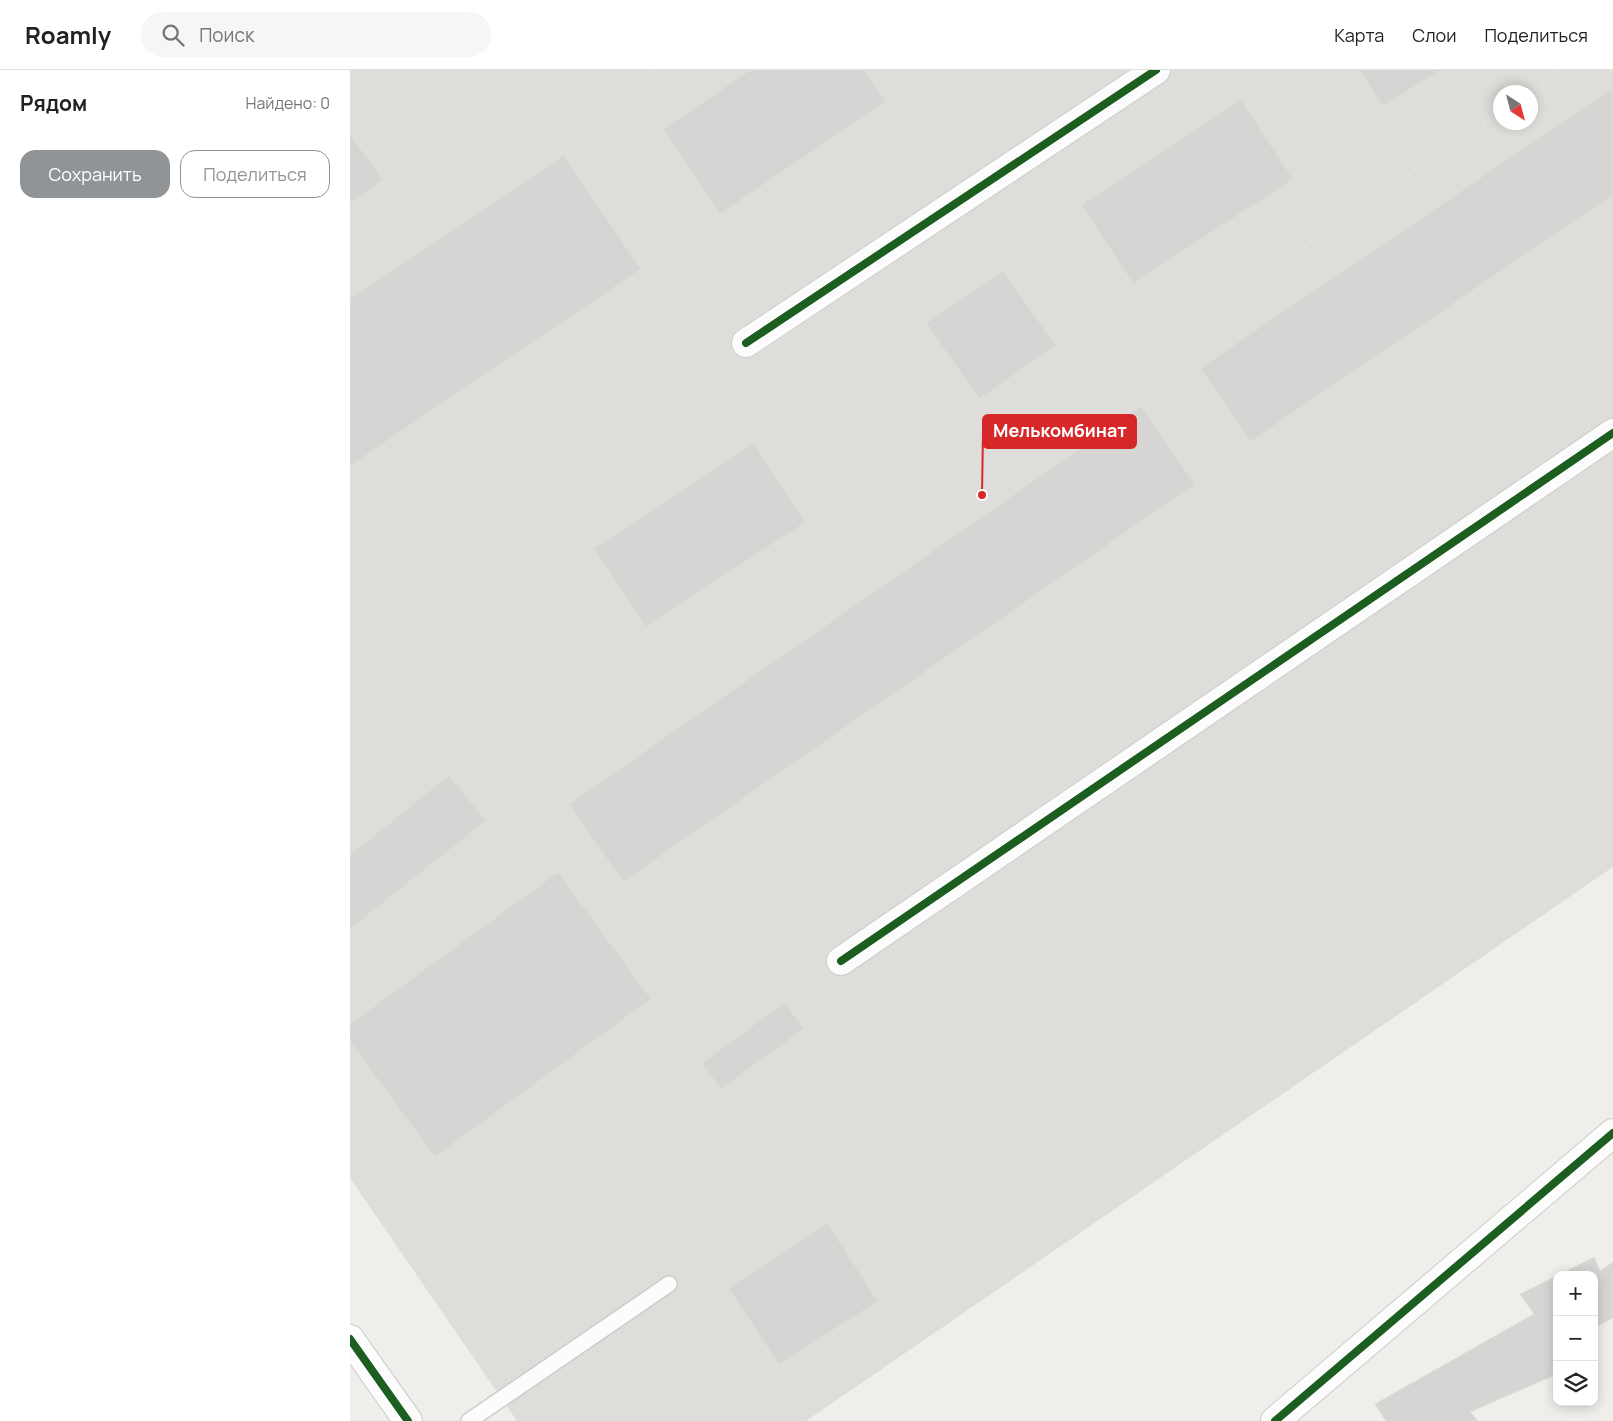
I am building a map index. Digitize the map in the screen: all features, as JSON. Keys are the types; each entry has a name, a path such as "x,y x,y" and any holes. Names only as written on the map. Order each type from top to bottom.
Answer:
{"street":[{"path":"746,343 1156,70"},
{"path":"841,961 1613,433"},
{"path":"1276,1421 1613,1133"},
{"path":"350,1339 408,1421"}],"lane":[{"path":"469,1421 669,1284"}],"shaded area":[{"path":"350,70 1613,70 1613,867 806,1421 517,1421 350,1178"}],"building":[{"path":"750,70 864,70 886,102 720,214 663,129"},
{"path":"1359,70 1440,70 1383,107"},
{"path":"1610,90 1613,93 1613,195 1250,442 1200,368"},
{"path":"1241,100 1293,179 1133,284 1081,205"},
{"path":"350,134 383,180 350,204"},
{"path":"564,155 641,269 350,466 350,299"},
{"path":"1003,270 1056,346 979,399 926,323"},
{"path":"1141,406 1195,484 623,882 569,804"},
{"path":"754,443 806,522 646,627 594,548"},
{"path":"449,775 486,821 350,929 350,855"},
{"path":"558,872 651,999 435,1157 350,1042 350,1024"},
{"path":"785,1002 804,1029 721,1089 702,1063"},
{"path":"827,1223 878,1301 779,1365 728,1288"},
{"path":"1594,1257 1600,1271 1613,1262 1613,1318 1598,1326 1598,1271 1567,1271"},
{"path":"1553,1278 1553,1376 1470,1412 1478,1421 1386,1421 1375,1404 1534,1314 1520,1294"}],"railway":[{"path":"350,274 655,70"},
{"path":"1538,86 1561,70"},
{"path":"1166,341 1493,117"}],"cycle path":[{"path":"746,343 1156,70"},
{"path":"841,961 1613,433"},
{"path":"1275,1421 1613,1133"},
{"path":"350,1339 408,1421"}],"place":[{"name":"Мелькомбинат","path":"982,495"}]}
